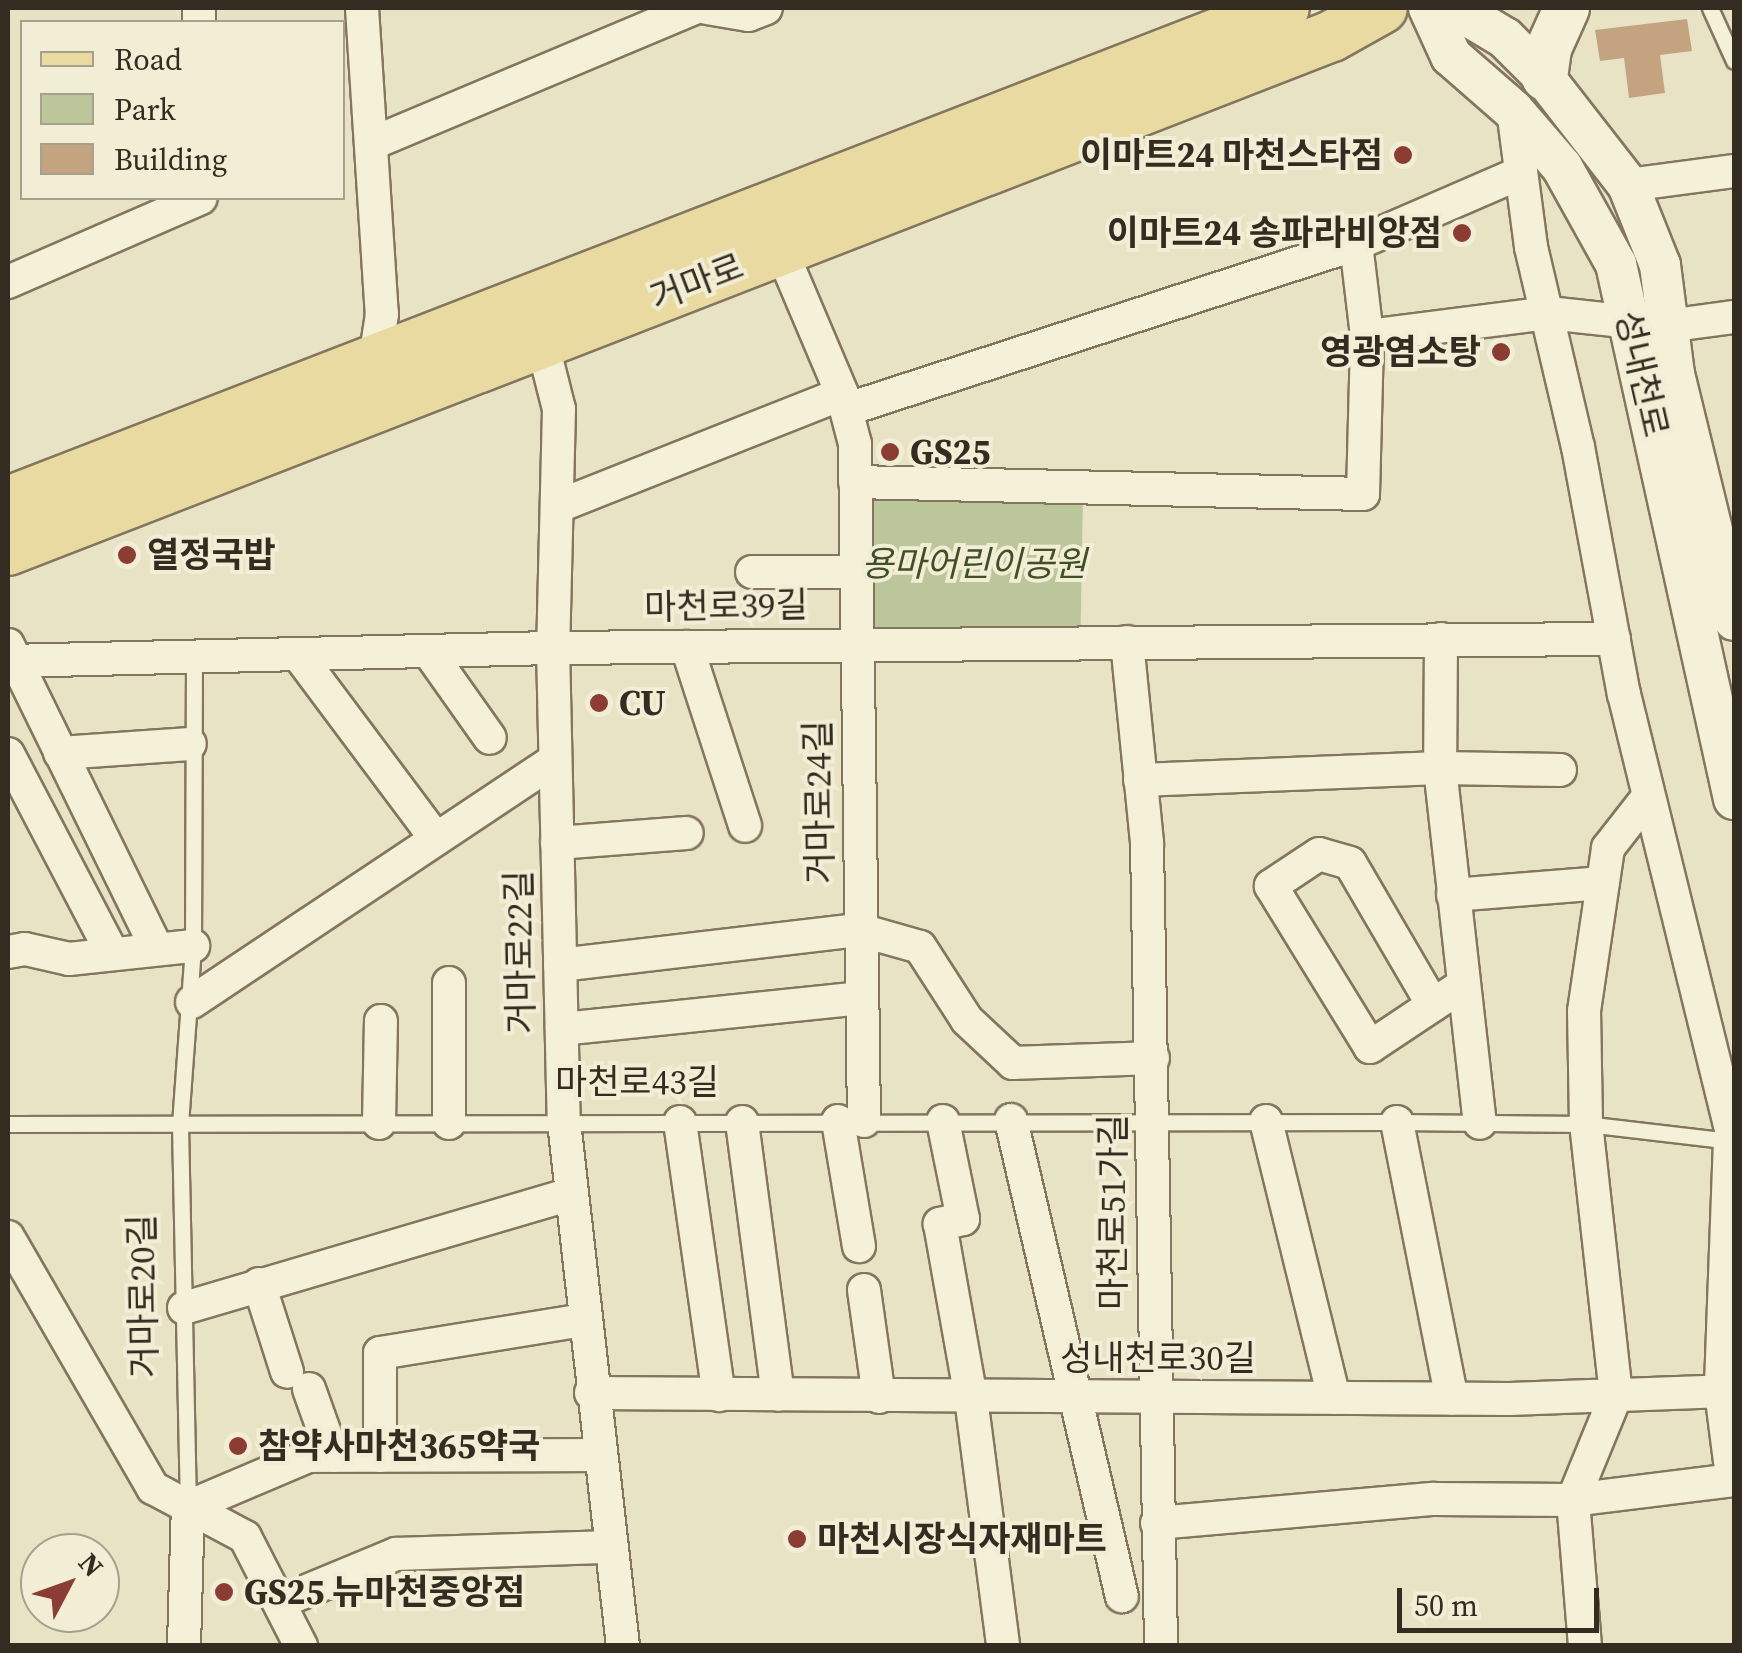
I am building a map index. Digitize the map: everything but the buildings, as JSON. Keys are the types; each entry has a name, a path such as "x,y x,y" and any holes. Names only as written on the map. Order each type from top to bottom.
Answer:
{"main road":[{"name":"거마로","path":"8,550 1332,36 1382,8"},
{"path":"1544,77 1548,48 1566,8"},
{"name":"거마로","path":"8,502 1253,12"}],"street":[{"path":"362,8 374,142 382,314 375,358"},
{"path":"374,142 694,8"},
{"path":"708,8 748,15 766,8"},
{"name":"성내천로","path":"1429,8 1450,56 1513,110 1562,167 1649,324 1734,620"},
{"name":"성내천로","path":"1454,8 1505,38 1544,77 1628,185 1660,265 1649,324 1734,799"},
{"path":"1513,110 1518,174 1647,798 1734,1141 1725,1390 1734,1461"},
{"path":"1628,185 1734,171"},
{"path":"561,505 845,402 1356,244 1518,174"},
{"path":"8,282 196,200"},
{"path":"856,482 1363,494 1367,336 1356,244"},
{"name":"거마로24길","path":"780,250 845,402 856,482 860,998 851,1121 859,1246"},
{"path":"1367,336 1548,313 1649,324 1734,317"},
{"name":"거마로22길","path":"542,342 559,408 561,505 553,648 564,1122 597,1456 624,1646"},
{"path":"752,572 856,572"},
{"name":"마천로39길","path":"156,947 9,655 194,662 553,648 1614,639"},
{"path":"1440,640 1440,768 1480,1123"},
{"name":"마천로51가길","path":"1126,642 1140,780 1152,1058 1152,1398 1161,1646"},
{"path":"687,647 745,826"},
{"path":"429,652 490,738"},
{"path":"300,658 436,840"},
{"path":"60,753 190,744"},
{"path":"8,754 112,953"},
{"path":"192,1002 556,760"},
{"path":"1140,780 1440,768 1560,770"},
{"path":"1585,1646 1574,1500 1616,1395 1586,1124 1584,1011 1608,848 1647,798"},
{"path":"557,843 686,834"},
{"path":"1433,1005 1350,864 1319,854 1270,886 1370,1047 1463,986"},
{"path":"1453,894 1603,883"},
{"path":"560,965 860,930 920,947 967,1020 1013,1062 1152,1058"},
{"path":"8,952 25,949 69,959 194,946"},
{"path":"449,983 449,1123"},
{"path":"562,1030 860,998"},
{"path":"379,1123 381,1021"},
{"path":"1011,1120 1072,1398 1122,1596"},
{"path":"943,1121 964,1218 940,1224 971,1398 1003,1646"},
{"path":"1266,1121 1334,1398"},
{"path":"680,1122 719,1394"},
{"path":"742,1122 778,1396"},
{"path":"1396,1122 1452,1399"},
{"path":"184,1308 571,1194"},
{"path":"8,1237 153,1488 245,1537 301,1646"},
{"path":"259,1284 333,1456"},
{"path":"864,1290 880,1397"},
{"path":"380,1456 380,1353 584,1320"},
{"name":"성내천로30길","path":"590,1392 1452,1399 1725,1390"},
{"path":"188,1507 308,1456 597,1456"},
{"path":"1157,1523 1434,1499 1574,1500 1734,1480"},
{"name":"거마로20길","path":"184,1646 188,1507"},
{"path":"280,1602 396,1554 610,1547"}],"lane":[{"path":"1710,8 1734,61"},
{"name":"거마로20길","path":"188,1507 180,1124 194,946 190,744 194,662"},
{"name":"마천로43길","path":"8,1124 1396,1122 1586,1124 1734,1141"}],"green space":[{"name":"용마어린이공원","path":"866,491 1083,495 1080,638 864,634"}],"place":[{"name":"이마트24 마천스타점","path":"1403,155"},
{"name":"이마트24 송파라비앙점","path":"1462,233"},
{"name":"영광염소탕","path":"1501,352"},
{"name":"GS25","path":"890,452"},
{"name":"열정국밥","path":"127,555"},
{"name":"CU","path":"599,703"},
{"name":"참약사마천365약국","path":"238,1446"},
{"name":"마천시장식자재마트","path":"797,1539"},
{"name":"GS25 뉴마천중앙점","path":"224,1592"}]}
